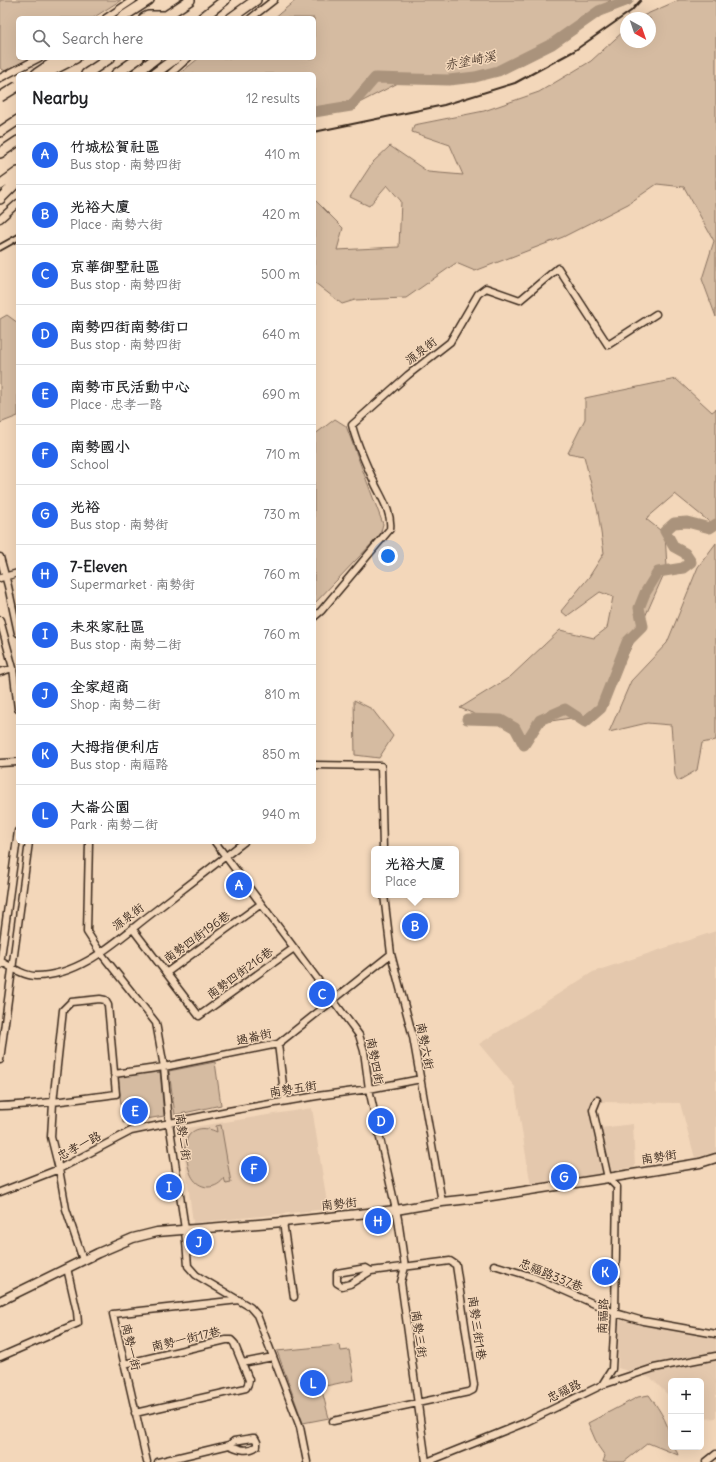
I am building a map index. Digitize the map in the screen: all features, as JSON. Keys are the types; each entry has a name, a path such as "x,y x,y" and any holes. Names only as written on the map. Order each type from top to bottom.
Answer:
{"highway":[{"path":"124,16 149,0"},
{"path":"166,16 190,0"},
{"path":"205,16 225,0"},
{"path":"234,16 256,0"},
{"path":"39,72 57,60"},
{"path":"49,72 72,60"},
{"path":"89,72 107,60"},
{"path":"119,72 136,60"},
{"path":"138,72 153,60"},
{"path":"157,72 173,60"},
{"path":"0,94 16,87"},
{"path":"0,98 16,87"},
{"path":"0,132 16,121"},
{"path":"0,153 16,142"},
{"path":"0,185 16,173"},
{"path":"0,198 16,183"}],"main road":[{"name":"南勢街","path":"0,1301 83,1260 133,1238 157,1232 282,1222 396,1210 608,1178 700,1163 716,1158"}],"street":[{"path":"109,16 133,0"},
{"path":"254,16 274,0"},
{"path":"0,78 35,60"},
{"path":"172,72 186,60"},
{"path":"0,219 16,205"},
{"name":"源泉街","path":"316,615 390,529 389,514 352,425 408,375 450,342 478,294 486,288 520,300 558,268 608,345 656,314"},
{"path":"0,557 3,578 16,626"},
{"path":"3,578 16,574"},
{"path":"0,620 13,668 16,693"},
{"path":"0,672 13,668"},
{"path":"0,763 16,762"},
{"path":"316,765 381,766 383,846"},
{"path":"0,965 16,844"},
{"path":"0,1060 28,844"},
{"name":"南勢二街","path":"89,844 87,932 100,952 156,1023 159,1031 185,1229 188,1266 196,1274 250,1307 258,1315 300,1427 306,1462"},
{"name":"南勢四街","path":"215,844 359,1035 364,1051 369,1089 396,1210"},
{"name":"源泉街","path":"0,961 12,968 35,976 47,975 71,969 100,952 241,844"},
{"name":"南勢六街","path":"384,898 391,954 412,1031 442,1202"},
{"name":"南勢四街196巷","path":"166,973 261,904"},
{"path":"132,928 166,973"},
{"name":"南勢四街216巷","path":"166,973 198,1016 294,948"},
{"name":"過崙街","path":"114,1074 164,1067 278,1044 391,954"},
{"path":"0,1106 53,1103 116,1094 108,1005 105,1000 100,999 71,1002 62,1010 53,1103 51,1137 59,1169 66,1209 83,1260"},
{"path":"278,1044 285,1101"},
{"name":"南勢五街","path":"170,1122 285,1101 369,1089 421,1079"},
{"name":"南福路","path":"597,1100 593,1110 608,1178 617,1187 615,1313 612,1369 602,1385"},
{"name":"忠孝一路","path":"0,1192 59,1169 131,1131 170,1122"},
{"name":"南勢三街","path":"396,1210 405,1267 401,1282 427,1462"},
{"path":"282,1222 294,1297"},
{"name":"南勢三街1巷","path":"333,1421 418,1404 473,1390 474,1385 456,1265 450,1261 371,1271 350,1284 342,1286 337,1283 337,1273 366,1268 371,1271"},
{"name":"忠福路337巷","path":"494,1265 533,1277 615,1313 643,1321 716,1334"},
{"path":"0,1356 78,1323 67,1268"},
{"name":"南勢一街","path":"147,1462 113,1314 239,1300"},
{"name":"南勢一街17巷","path":"124,1364 231,1340 234,1343 248,1380 246,1388 135,1413"},
{"name":"忠福路","path":"427,1462 524,1423 602,1385 654,1368 716,1356"},
{"path":"242,1363 273,1357"},
{"path":"158,1462 229,1445"},
{"path":"706,1462 716,1454"}],"shaded area":[{"path":"0,0 121,0 96,16 16,16 16,60 29,60 7,72 0,68"},
{"path":"296,0 611,0 546,44 479,77 402,81 359,103 316,114 316,72 182,72 196,60 316,60 316,16 276,16"},
{"path":"679,0 716,0 716,317 702,279 714,241 684,187 657,184 628,204 563,237 475,271 456,263 406,298 355,300 342,304 316,284 316,201 343,228 337,250 399,247 401,201 387,185 369,206 350,197 373,162 390,146 428,172 463,175 450,145 412,132 414,125 484,111 539,92 591,61 620,34 620,48 656,48 656,12 652,12"},
{"path":"7,315 16,322 16,417 0,423 0,319"},
{"path":"676,379 712,412 716,409 716,520 712,524 675,494 646,519 665,534 667,567 637,635 606,698 584,716 544,722 531,736 460,708 510,677 560,630 594,638 607,628 613,597 600,592 567,616 561,611 589,577 604,553 598,512 584,456 568,453 585,419 585,398"},
{"path":"335,419 346,426 383,524 380,535 316,602 316,433"},
{"path":"716,543 716,740 702,743 697,770 678,781 675,775 671,725 647,723 609,732 631,681 667,643 698,567"},
{"path":"354,700 372,709 393,736 379,758 355,755"},
{"path":"716,931 716,1152 695,1158 680,1103 594,1102 601,1128 633,1124 635,1167 531,1187 515,1087 479,1044 593,972"},
{"path":"215,1062 221,1105 175,1115 169,1071"},
{"path":"160,1071 164,1116 123,1123 118,1077"},
{"path":"312,1108 328,1209 193,1223 181,1129"},
{"path":"221,1125 231,1183 226,1184 224,1178 219,1183 211,1187 203,1186 195,1181 191,1174 185,1144 188,1137 194,1131 198,1129 208,1129 217,1132 216,1126"},
{"path":"619,1320 716,1338 716,1418 704,1419 704,1378 668,1378 668,1395 651,1378 618,1368"},
{"path":"340,1345 341,1351 349,1350 354,1380 321,1387 329,1418 303,1423 277,1351"},
{"path":"649,1395 658,1407 668,1429 668,1450 676,1450 678,1455 648,1443 624,1462 603,1462 605,1456 598,1446 588,1423 638,1397"}],"waterway":[{"name":"赤塗崎溪","path":"316,112 351,106 375,78 449,80 475,77 498,71 552,44 599,11 628,0"},
{"path":"467,719 501,720 515,728 524,745 540,720 565,709 585,722 601,708 627,642 643,626 639,608 645,593 658,572 683,568 691,562 685,553 674,547 665,531 674,523 687,522 710,528 716,524"}],"railway":[{"path":"316,132 444,105 515,83 574,51 631,11 641,0"},
{"path":"0,244 16,235"},
{"path":"0,251 16,242"}],"place":[{"name":"竹城松賀社區","path":"239,885"},
{"name":"光裕大廈","path":"415,926"},
{"name":"京華御墅社區","path":"322,994"},
{"name":"南勢市民活動中心","path":"135,1111"},
{"name":"南勢四街南勢街口","path":"381,1121"},
{"name":"南勢國小","path":"254,1169"},
{"name":"光裕","path":"564,1177"},
{"name":"未來家社區","path":"169,1187"},
{"name":"7-Eleven","path":"378,1221"},
{"name":"全家超商","path":"199,1242"},
{"name":"大拇指便利店","path":"605,1272"},
{"name":"大崙公園","path":"313,1383"}]}
